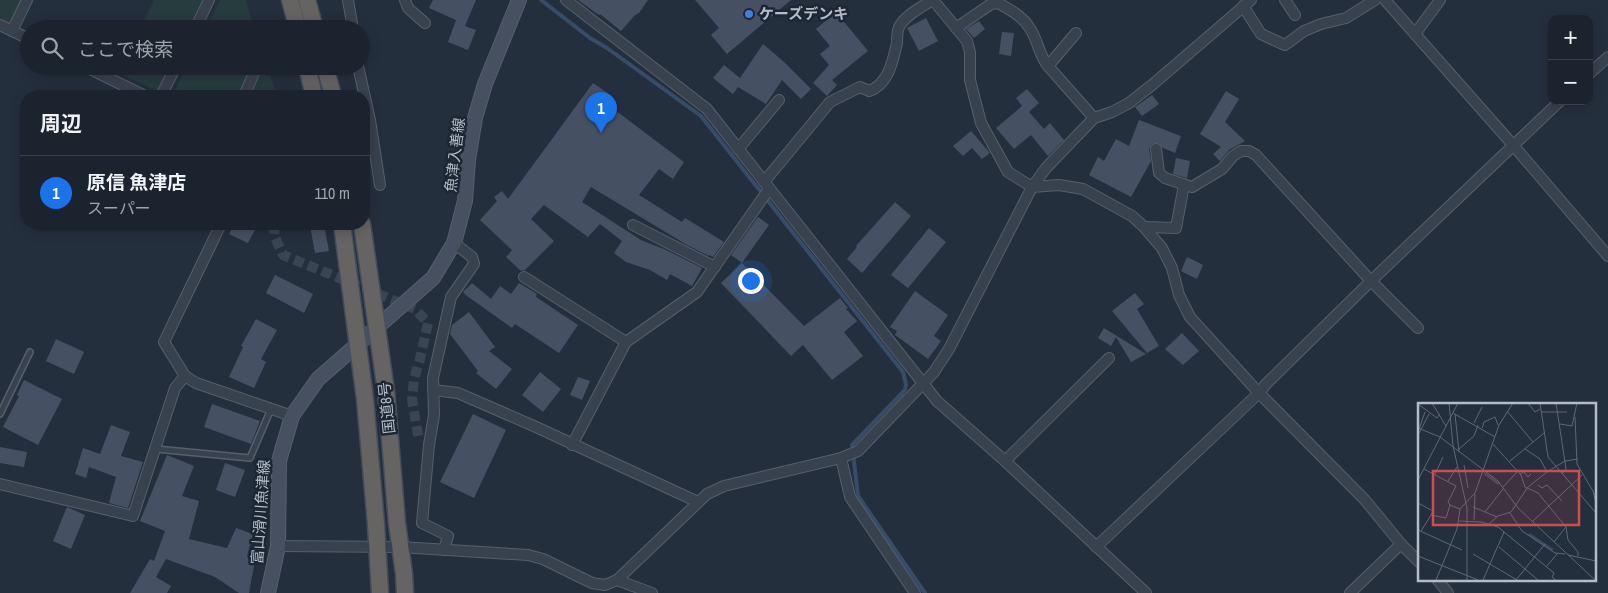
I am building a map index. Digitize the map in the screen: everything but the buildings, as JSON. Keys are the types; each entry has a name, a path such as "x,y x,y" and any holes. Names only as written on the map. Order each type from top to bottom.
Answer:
{"highway":[{"path":"290,0 296,20"},
{"path":"307,0 313,20"},
{"path":"310,75 313,90"},
{"path":"327,75 331,90"},
{"name":"国道8号","path":"343,230 365,399 380,593"},
{"name":"国道8号","path":"363,230 386,391 405,593"}],"main road":[{"name":"魚津入善線","path":"405,301 433,278 454,243 465,201 468,160 475,118 485,84 519,0"},
{"name":"富山滑川魚津線","path":"268,593 278,546 279,462 292,416 318,379 405,301"}],"street":[{"path":"12,31 27,0"},
{"path":"199,20 209,0"},
{"path":"348,0 351,20"},
{"path":"405,0 408,8 425,24"},
{"path":"566,0 707,109 937,401 1006,462 1146,593"},
{"path":"572,444 626,342 697,292 766,186 830,102 860,87 869,92 881,83 890,70 899,28 915,11 933,0 967,41 970,52 970,80 981,123 1008,172 1032,187 1059,185 1083,189 1132,216 1144,227 1162,248 1172,268 1179,295 1190,317 1260,393 1365,500 1401,544 1418,561"},
{"path":"1285,0 1295,16"},
{"path":"278,546 400,548 528,555 543,559 604,589 617,580 707,494 724,486 841,458 858,451 934,372 949,350 1032,187 1046,168 1094,118 1112,112 1137,97 1247,2 1261,34 1285,45 1304,31 1321,24 1346,18 1375,0"},
{"path":"1385,0 1608,256"},
{"path":"1415,34 1440,0"},
{"path":"956,28 991,4 998,3 1024,20 1031,28 1042,60 1094,118"},
{"path":"0,26 20,35"},
{"path":"1048,66 1076,33"},
{"path":"1593,70 1608,57"},
{"path":"102,75 133,90"},
{"path":"164,90 172,75"},
{"path":"247,90 253,75"},
{"path":"360,75 363,90"},
{"path":"738,149 779,100"},
{"path":"1096,548 1260,393 1266,384 1371,281 1556,105"},
{"path":"370,120 380,185"},
{"path":"1156,149 1158,173 1165,178 1192,187 1222,169 1233,156 1241,151 1249,151 1256,155 1371,281 1418,328"},
{"path":"1144,227 1176,228 1184,185"},
{"path":"633,225 715,267"},
{"path":"218,230 164,342 185,376 196,383 292,416"},
{"path":"444,550 448,536 422,523 434,415 433,378 451,297 474,264 472,257 454,243"},
{"path":"524,277 626,342"},
{"path":"1006,462 1109,358"},
{"path":"0,484 133,516 175,388 185,376"},
{"path":"433,390 458,393 698,502"},
{"path":"420,441 430,445"},
{"path":"841,458 850,497 915,593"},
{"path":"1350,593 1401,544"},
{"path":"617,580 652,593"},
{"path":"1438,580 1448,593"}],"lane":[{"path":"0,414 30,352"},
{"path":"156,449 250,458 271,409"}],"green space":[{"path":"0,0 22,0 10,23 0,18"},
{"path":"154,0 202,0 192,20 144,20"},
{"path":"220,0 246,0 252,20 210,20"},
{"path":"122,75 166,75 158,90"},
{"path":"182,75 248,75 240,90 176,90"},
{"path":"255,75 270,75 276,90 249,90"}],"waterway":[{"path":"541,0 590,38 607,48 701,116 903,372 906,384 905,390 852,445 858,496 925,593"}],"tunnel":[{"path":"274,230 274,235 283,255 415,309 428,323 414,379 412,399 419,441"}],"place":[{"name":"ケーズデンキ","path":"749,14"},
{"name":"原信 魚津店","path":"601,133"}]}
